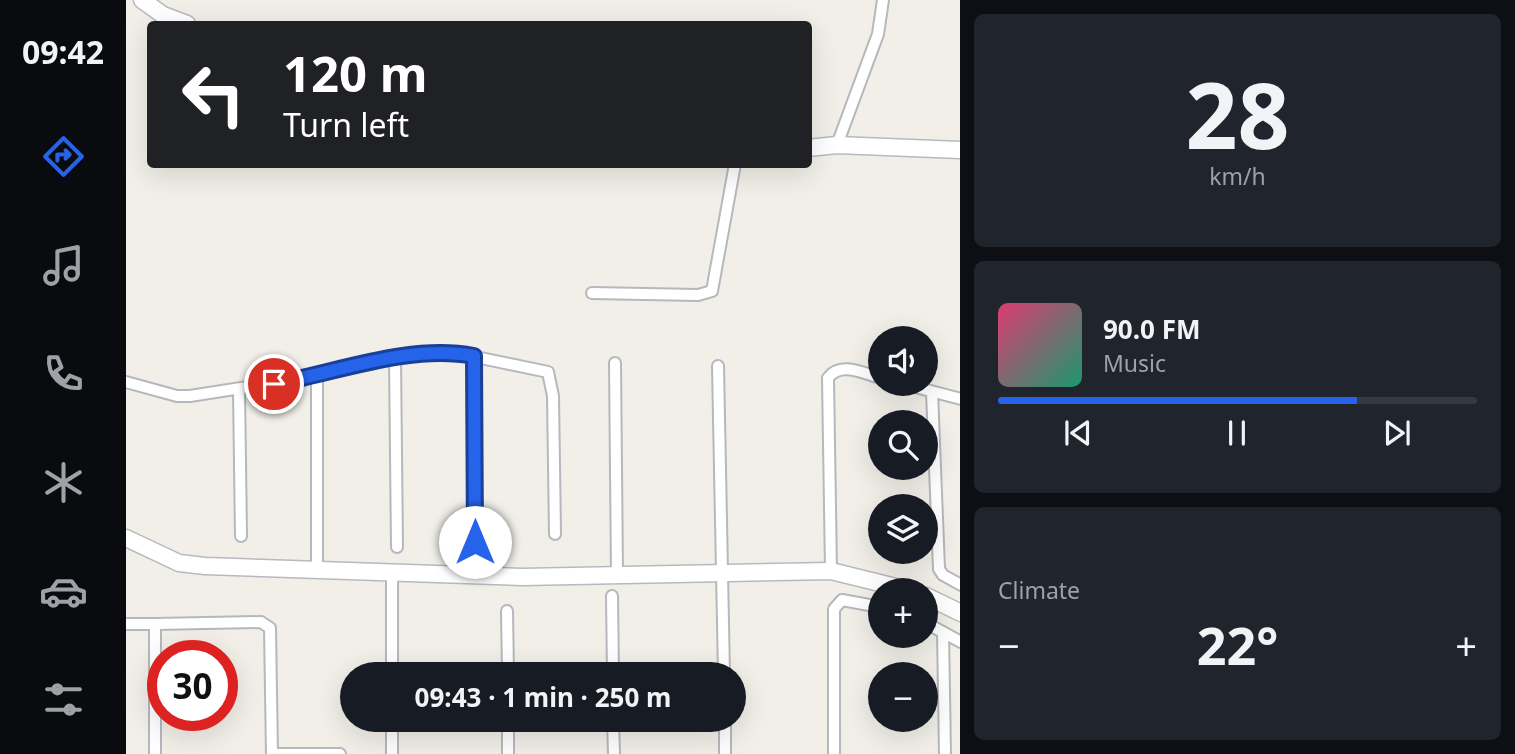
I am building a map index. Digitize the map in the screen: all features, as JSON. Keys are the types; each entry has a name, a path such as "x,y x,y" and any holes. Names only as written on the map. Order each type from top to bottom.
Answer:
{"street":[{"path":"142,0 181,21"},
{"path":"837,145 878,34 883,0"},
{"path":"812,148 837,145 960,150"},
{"path":"592,293 698,295 712,291 735,168"},
{"path":"126,382 177,396 239,390 420,353 452,352 539,368 548,372 551,377 555,534"},
{"path":"474,356 475,542"},
{"path":"395,359 397,547"},
{"path":"615,363 617,574"},
{"path":"718,366 724,662"},
{"path":"831,571 828,378 834,370 841,368 868,375"},
{"path":"317,376 317,569"},
{"path":"239,390 241,536"},
{"path":"938,394 960,399"},
{"path":"932,396 939,569 943,575 960,586"},
{"path":"126,538 178,563 522,577 722,571 831,571 868,580"},
{"path":"392,573 392,662"},
{"path":"612,596 613,662"},
{"path":"834,754 834,609 836,603 842,600 868,605"},
{"path":"938,602 960,613"},
{"path":"508,611 508,662"},
{"path":"126,624 261,622 268,625 272,754 340,754"},
{"path":"155,624 155,754"},
{"path":"938,629 960,642"},
{"path":"943,632 945,754"},
{"path":"392,732 392,754"},
{"path":"508,732 508,754"},
{"path":"613,732 614,754"},
{"path":"725,732 725,754"}],"route":[{"path":"274,384 420,353 452,352 474,356 475,542"}]}
